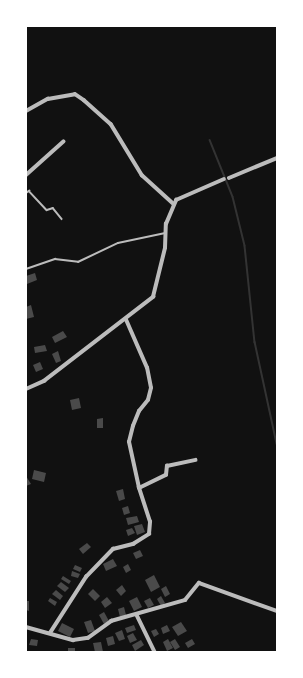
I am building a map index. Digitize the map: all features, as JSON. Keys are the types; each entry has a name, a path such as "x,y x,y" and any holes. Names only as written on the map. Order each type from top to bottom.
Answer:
{"street":[{"path":"26,110 48,99 75,94 111,124 142,175 174,204"},
{"path":"26,175 63,142"},
{"path":"229,178 277,158"},
{"path":"26,389 44,381 126,320 152,297 165,248 166,224 176,200 224,179"},
{"path":"50,633 86,578 113,549 133,544 149,534 150,522 139,488 129,442 139,411 148,400 151,388 147,368 126,320"},
{"path":"139,488 166,475 167,466 195,460"},
{"path":"26,627 72,640 88,638 110,621 137,615 185,600 199,583 277,611"},
{"path":"137,615 155,652"}],"lane":[{"path":"26,193 30,191 47,210 53,208 62,219"},
{"path":"26,269 55,259 78,262 118,243 166,233"}],"building":[{"path":"35,273 37,280 27,284 26,276"},
{"path":"31,305 34,317 26,319 26,307"},
{"path":"63,331 67,337 55,343 52,337"},
{"path":"45,345 47,351 35,353 34,347"},
{"path":"58,351 61,361 56,363 52,354"},
{"path":"40,362 43,369 36,372 33,365"},
{"path":"79,398 81,408 72,410 70,400"},
{"path":"103,418 103,428 97,428 97,419"},
{"path":"34,470 46,473 44,482 32,479"},
{"path":"26,476 31,484 26,486"},
{"path":"123,489 125,499 119,501 116,491"},
{"path":"128,506 130,513 124,515 122,508"},
{"path":"137,516 139,522 128,525 126,518"},
{"path":"142,524 145,532 137,535 134,526"},
{"path":"132,528 135,533 128,536 126,530"},
{"path":"87,543 91,547 83,554 79,549"},
{"path":"140,550 143,556 136,559 133,553"},
{"path":"113,559 117,566 106,571 103,564"},
{"path":"128,564 131,570 126,573 123,567"},
{"path":"75,565 82,568 80,572 73,569"},
{"path":"72,571 80,574 78,578 71,576"},
{"path":"154,575 160,587 151,592 145,580"},
{"path":"63,576 71,581 69,584 61,579"},
{"path":"61,582 69,588 65,592 57,586"},
{"path":"122,585 126,591 121,596 116,590"},
{"path":"166,586 170,594 165,597 161,589"},
{"path":"93,589 100,596 95,601 88,594"},
{"path":"56,590 63,596 60,600 52,594"},
{"path":"161,596 165,603 161,606 157,599"},
{"path":"107,597 112,603 105,608 101,602"},
{"path":"137,597 142,607 134,611 129,601"},
{"path":"50,598 57,602 55,606 48,601"},
{"path":"150,598 154,605 148,608 144,601"},
{"path":"26,601 29,601 29,611 26,610"},
{"path":"124,607 126,615 120,617 118,609"},
{"path":"104,612 109,621 104,624 99,615"},
{"path":"91,620 95,631 88,633 84,622"},
{"path":"181,622 187,631 178,636 172,627"},
{"path":"62,623 74,629 70,637 58,631"},
{"path":"134,625 136,630 127,633 125,628"},
{"path":"167,625 170,631 163,634 161,628"},
{"path":"156,629 159,634 154,637 151,631"},
{"path":"122,630 125,639 119,641 115,633"},
{"path":"133,633 137,640 130,643 127,636"},
{"path":"113,636 115,644 108,646 106,638"},
{"path":"31,639 38,640 37,646 29,645"},
{"path":"168,639 173,648 167,651 163,642"},
{"path":"175,639 180,647 175,650 170,642"},
{"path":"192,639 195,644 188,648 185,643"},
{"path":"141,640 144,645 135,651 132,645"},
{"path":"101,642 103,652 95,652 93,643"},
{"path":"68,648 75,648 75,652 68,652"}],"waterway":[{"path":"210,140 233,197 245,246 255,342 277,444"}]}
